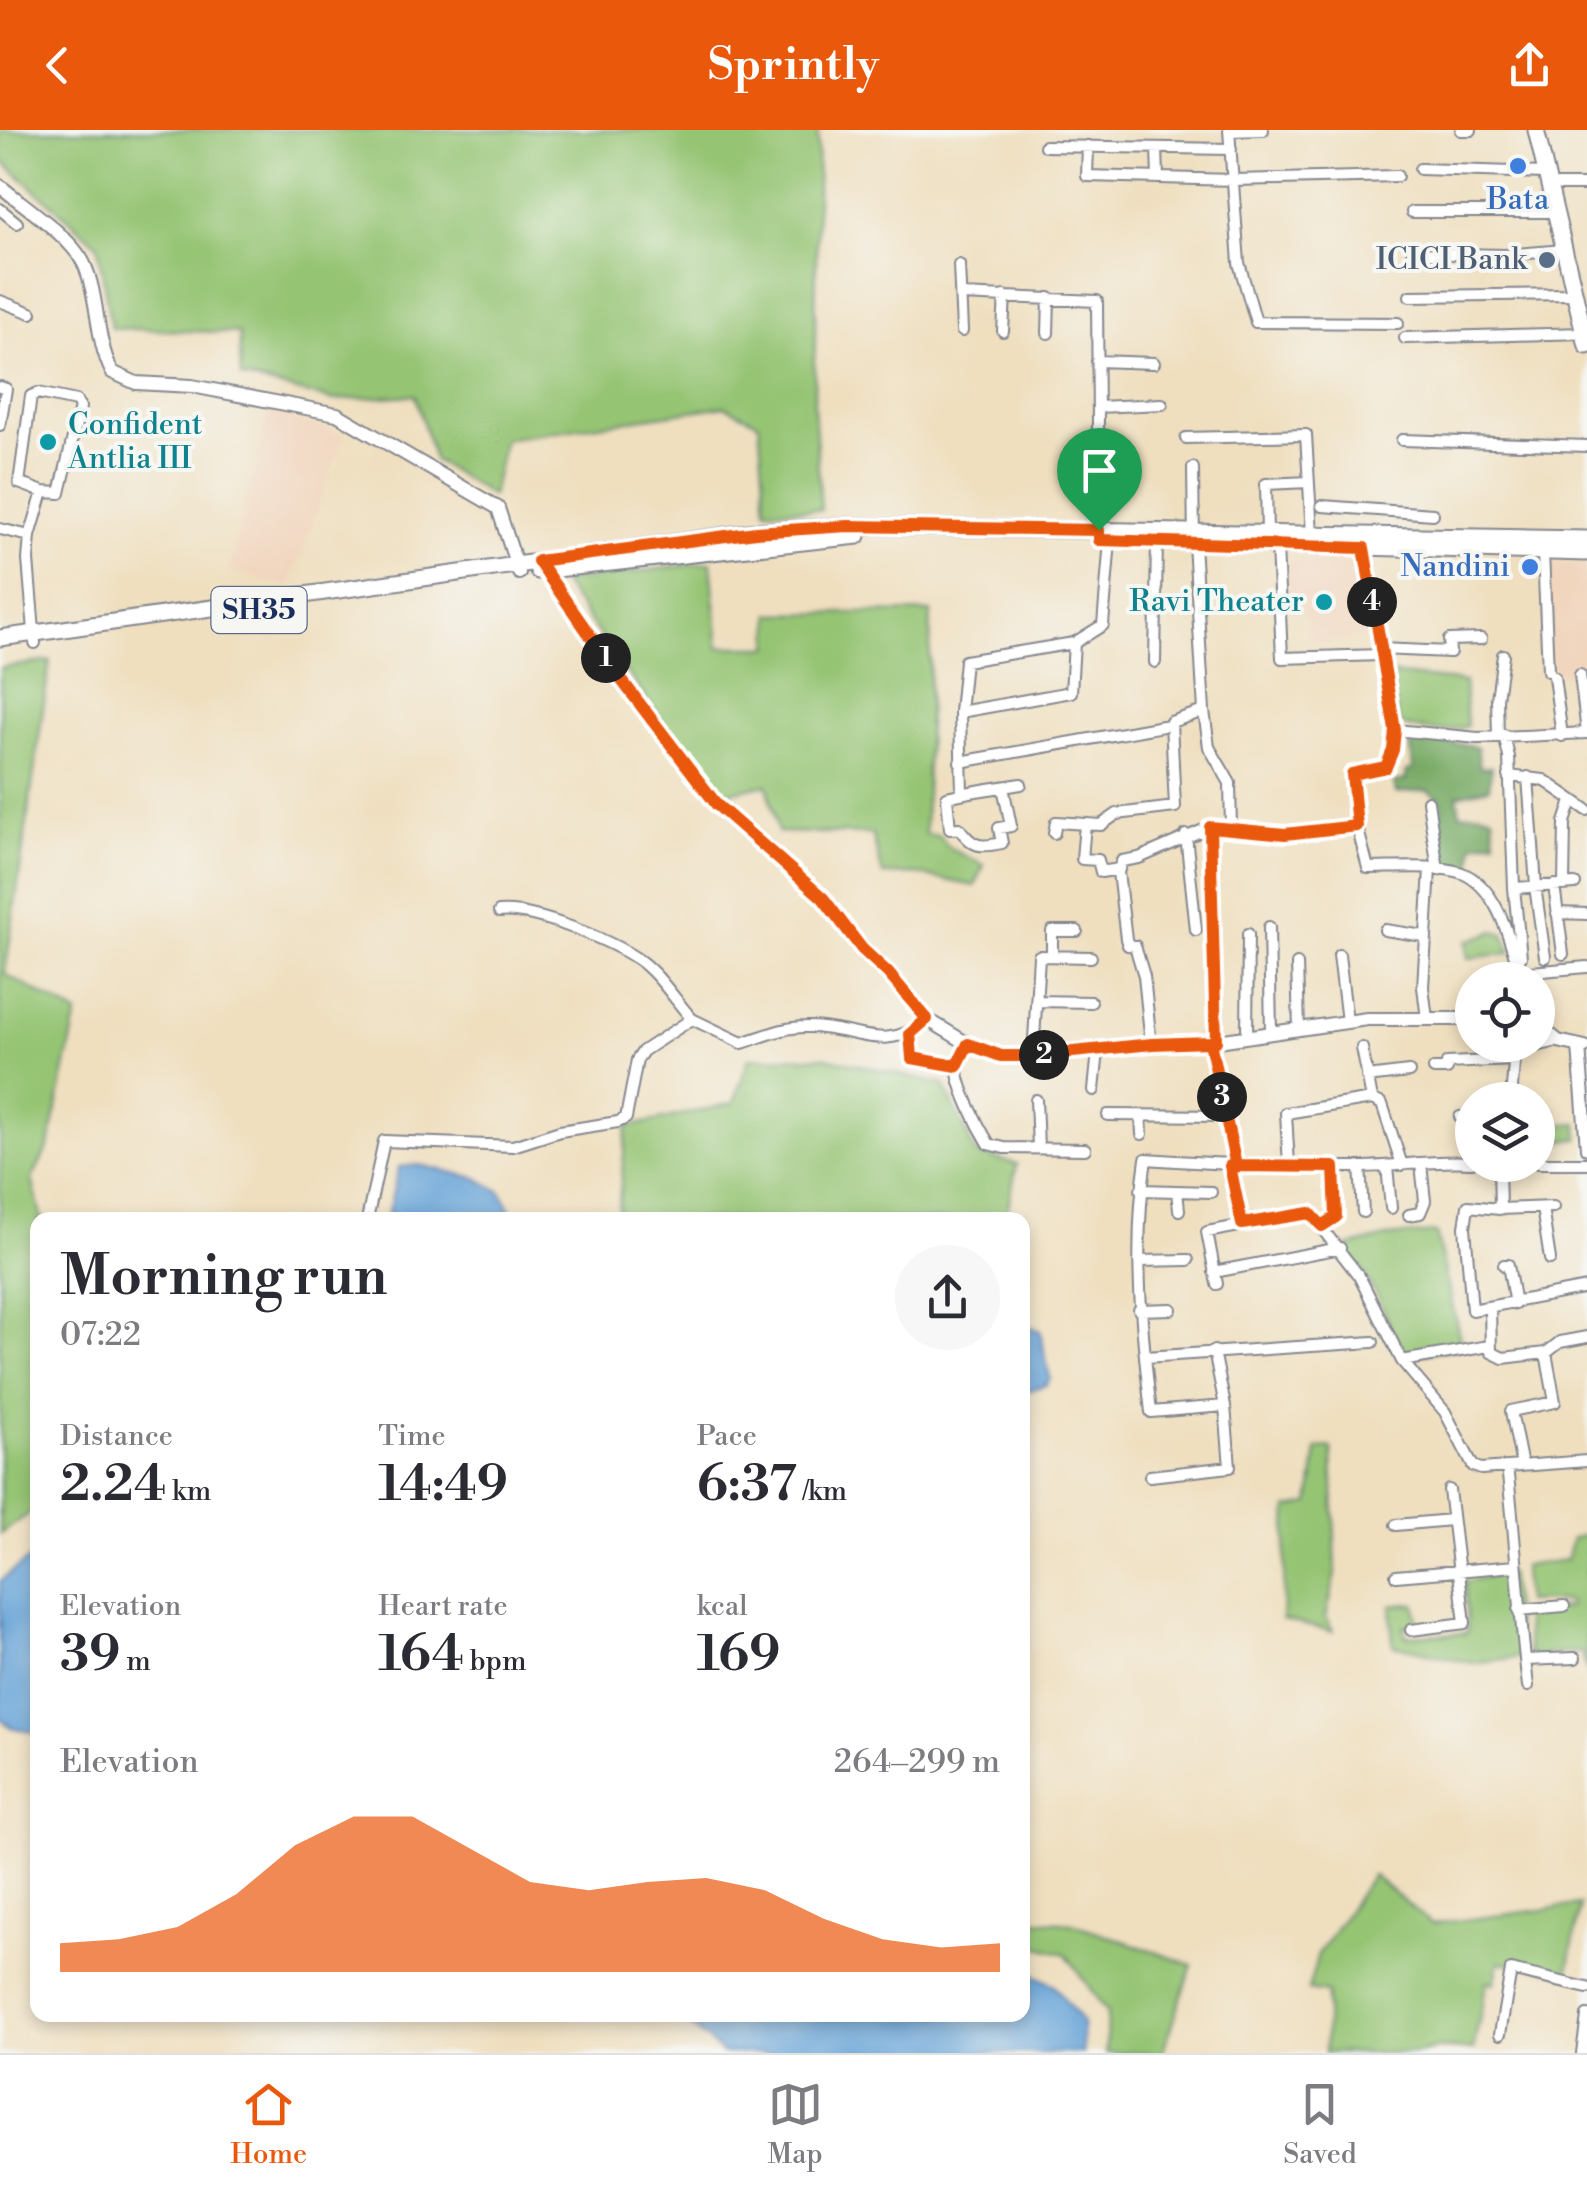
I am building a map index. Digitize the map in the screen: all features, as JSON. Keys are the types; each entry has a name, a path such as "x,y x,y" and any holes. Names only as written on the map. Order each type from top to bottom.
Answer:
{"main road":[{"path":"1536,130 1564,250 1587,313"},
{"path":"1545,130 1586,339"},
{"name":"SH35","path":"1272,540 1312,534 1364,548 1587,552"},
{"name":"SH35","path":"0,648 35,638 518,568 850,536 1341,541 1403,537 1587,538"},
{"name":"SH35","path":"1103,537 1194,538"},
{"name":"SH35","path":"0,638 35,638"}],"street":[{"path":"1264,130 1229,131 1239,263 1256,322 1398,323"},
{"path":"1461,130 1472,130"},
{"path":"1045,146 1231,149"},
{"path":"1088,146 1088,176 1234,180 1396,176"},
{"path":"1157,148 1158,178"},
{"path":"1420,168 1546,172"},
{"path":"1558,185 1587,185"},
{"path":"0,186 78,252 87,270 99,338 112,372 136,382 192,386 337,414 498,508 518,568"},
{"path":"0,209 17,223"},
{"path":"1412,212 1555,212"},
{"path":"1412,253 1505,255 1564,250"},
{"path":"959,265 962,331"},
{"path":"1410,296 1575,284"},
{"path":"961,295 1097,301 1104,625 1074,642 965,661 960,712 962,794"},
{"path":"1003,331 1005,296"},
{"path":"1048,333 1049,298"},
{"path":"0,301 31,313"},
{"path":"1404,338 1586,339"},
{"path":"1097,361 1154,363"},
{"path":"0,387 6,389 0,426"},
{"path":"38,393 76,401 80,407 60,493 43,492 18,483 31,396 38,393"},
{"path":"1098,407 1162,404"},
{"path":"1186,438 1306,436 1312,534"},
{"path":"1402,440 1587,446"},
{"path":"1193,468 1204,710 1209,747 1230,783 1231,828"},
{"path":"1309,482 1266,484 1282,658 1450,652 1449,640 1481,639"},
{"path":"35,638 28,560 30,536 43,492"},
{"path":"1322,506 1433,514"},
{"path":"1403,512 1403,537"},
{"path":"0,529 30,536"},
{"path":"1155,662 1156,540"},
{"path":"1364,548 1395,730 1386,767 1352,774 1357,826 1368,868 1461,872 1477,883 1496,906 1516,962"},
{"path":"1543,552 1551,674 1562,736"},
{"path":"542,566 617,674 717,805 823,898 862,949 927,1019 968,1044 1001,1056 1033,1056 1214,1041 1347,1022 1455,1019"},
{"path":"960,712 1070,692 1074,642"},
{"path":"1502,655 1497,699 1509,776 1520,962"},
{"path":"1395,730 1478,738 1587,733 1580,675"},
{"path":"1054,833 1056,822 1101,825 1117,814 1176,807 1171,722 1204,710"},
{"path":"960,762 1162,726"},
{"path":"1509,776 1544,780 1587,810"},
{"path":"1528,777 1545,957"},
{"path":"1004,787 1011,826 999,828 1002,844 980,848 970,844 959,828 950,829 947,797 1021,784"},
{"path":"1427,1019 1424,936 1434,869 1428,801"},
{"path":"1563,954 1557,913 1565,885 1566,822 1572,801"},
{"path":"1086,824 1082,859 1098,860 1101,872 1119,869"},
{"path":"1152,1044 1144,976 1135,946 1128,946 1126,939 1119,869 1122,861 1139,858 1210,827 1285,834 1357,826"},
{"path":"1210,827 1214,1041 1242,1224"},
{"path":"1186,835 1196,930"},
{"path":"1514,888 1565,885"},
{"path":"498,912 516,910 596,939 640,961 692,1019 742,1043 809,1026 884,1038 910,1034 927,1019"},
{"path":"1557,913 1587,914"},
{"path":"1269,927 1272,1032"},
{"path":"1384,930 1424,936"},
{"path":"1052,955 1052,931 1077,931"},
{"path":"1247,1035 1248,934"},
{"path":"1339,954 1347,1022"},
{"path":"1033,1056 1040,956 1092,957"},
{"path":"1298,964 1299,1028"},
{"path":"1555,970 1587,968"},
{"path":"1036,1001 1090,1002"},
{"path":"370,1212 384,1141 513,1146 560,1131 618,1122 626,1118 637,1060 644,1051 692,1019"},
{"path":"910,1034 912,1058 957,1066"},
{"path":"1555,1039 1583,1047 1587,1148"},
{"path":"968,1044 957,1066 980,1130 989,1144 1004,1148 1085,1148"},
{"path":"1362,1048 1372,1099"},
{"path":"1094,1090 1098,1051"},
{"path":"1434,1069 1459,1062"},
{"path":"1367,1077 1409,1072"},
{"path":"1289,1166 1286,1113 1372,1099 1382,1104 1402,1165"},
{"path":"1036,1100 1038,1148"},
{"path":"1108,1116 1226,1116"},
{"path":"1141,1116 1142,1134"},
{"path":"1225,1406 1151,1412 1139,1310 1146,1159 1232,1166 1334,1167 1455,1161"},
{"path":"1555,1163 1587,1163"},
{"path":"1409,1216 1420,1213 1425,1204 1421,1164"},
{"path":"1387,1166 1391,1208"},
{"path":"1322,1226 1336,1217 1334,1167"},
{"path":"1360,1167 1362,1212"},
{"path":"1499,1182 1500,1209"},
{"path":"1142,1190 1210,1192"},
{"path":"1177,1191 1179,1210"},
{"path":"1550,1259 1547,1208 1468,1206 1465,1226 1472,1310 1587,1288"},
{"path":"1340,1248 1215,1278 1207,1232 1310,1213 1340,1248 1359,1276 1402,1360 1445,1412 1473,1466 1507,1468 1587,1461"},
{"path":"1139,1261 1188,1260"},
{"path":"1504,1265 1508,1264 1515,1304"},
{"path":"1490,1308 1490,1352 1503,1358 1546,1353 1560,1342 1587,1338"},
{"path":"1139,1310 1171,1309"},
{"path":"1144,1357 1373,1342"},
{"path":"1402,1360 1490,1346"},
{"path":"1150,1476 1230,1467 1225,1406 1214,1351"},
{"path":"1522,1466 1510,1411 1555,1402 1546,1353"},
{"path":"1507,1468 1528,1686"},
{"path":"1411,1630 1464,1623 1449,1490"},
{"path":"1396,1526 1451,1520"},
{"path":"1396,1576 1514,1566"},
{"path":"1519,1610 1564,1606"},
{"path":"1525,1660 1575,1658"},
{"path":"1500,2034 1511,1970 1587,1988"},
{"path":"1582,2053 1587,2016"}],"shaded area":[{"path":"269,411 344,434 290,588 229,570"},
{"name":"Ravi Theater","path":"1309,559 1356,560 1370,637 1311,643 1303,609 1285,611 1281,564"},
{"path":"1547,563 1587,563 1587,672 1551,676"}],"green space":[{"path":"0,130 818,130 814,406 821,510 766,509 759,423 725,406 504,439 492,496 434,460 415,395 333,400 241,377 239,333 111,328 98,245 0,159"},
{"path":"711,562 719,647 770,647 771,614 931,612 925,834 940,836 949,848 984,865 975,886 916,874 883,875 872,834 778,832 767,784 716,795 561,582"},
{"path":"50,661 5,974 77,1014 49,1145 32,1179 40,1212 30,1212 30,1513 0,1534 0,668"},
{"path":"1390,674 1464,682 1467,726 1433,730 1399,724"},
{"path":"1410,740 1469,745 1477,748 1480,768 1491,767 1489,788 1457,795 1460,814 1480,812 1493,816 1495,840 1473,844 1472,869 1445,865 1440,799 1427,790 1396,793 1394,782 1406,780 1406,771 1413,770"},
{"path":"1495,931 1504,934 1511,953 1468,958 1467,941"},
{"path":"826,1057 944,1085 976,1154 1017,1164 1007,1212 618,1212 627,1127 734,1103 749,1058"},
{"path":"1555,1118 1556,1125 1578,1123 1579,1139 1556,1141"},
{"path":"1436,1233 1462,1348 1408,1355 1402,1352 1362,1269 1343,1248 1387,1237"},
{"path":"1332,1448 1336,1574 1326,1617 1333,1631 1282,1620 1288,1508 1310,1504 1317,1449"},
{"path":"1587,1535 1587,1672 1582,1652 1529,1656 1524,1614 1569,1607 1568,1601 1525,1602 1523,1566 1566,1560 1572,1538"},
{"path":"1509,1573 1520,1657 1472,1663 1393,1645 1391,1605 1415,1604 1418,1623 1403,1627 1406,1636 1467,1633 1465,1581"},
{"path":"1372,1875 1432,1924 1580,1905 1567,1976 1499,1962 1494,1983 1487,1981 1473,2050 1325,2053 1327,1993 1308,1990 1318,1954"},
{"path":"1030,1920 1072,1923 1192,1965 1162,2053 1106,2053 1107,2013 1066,1954 1030,1945"}],"water":[{"path":"419,1165 477,1178 501,1192 512,1212 388,1212 399,1167"},
{"path":"1030,1328 1040,1331 1050,1378 1046,1385 1030,1390"},
{"path":"30,1558 30,1731 10,1727 0,1717 0,1581"},
{"path":"1030,1973 1054,1985 1082,2022 1083,2053 722,2053 687,2022 1030,2022"}],"place":[{"name":"Bata","path":"1518,166"},
{"name":"ICICI Bank","path":"1547,260"},
{"name":"Confident Antlia III","path":"48,442"},
{"name":"Nandini","path":"1530,567"},
{"name":"Ravi Theater","path":"1324,602"}],"route":[{"path":"1099,530 848,526 756,532 538,561 617,674 717,805 823,898 862,949 927,1019 910,1034 912,1058 957,1066 968,1044 1001,1056 1033,1056 1210,1042 1236,1166 1334,1167 1336,1217 1322,1226 1310,1213 1242,1224 1230,1166 1236,1166 1226,1116 1210,1042 1216,1041 1210,827 1285,834 1357,826 1352,774 1386,767 1395,730 1364,548 1099,540 1099,530"}]}
